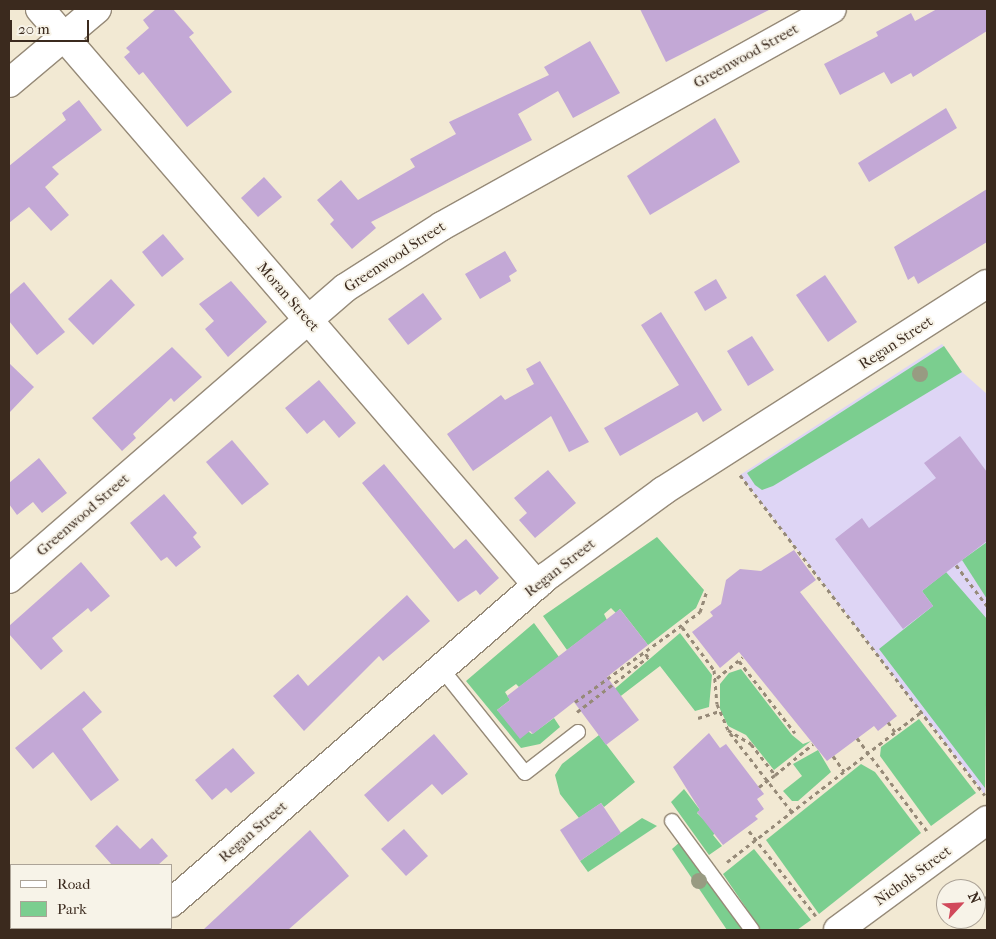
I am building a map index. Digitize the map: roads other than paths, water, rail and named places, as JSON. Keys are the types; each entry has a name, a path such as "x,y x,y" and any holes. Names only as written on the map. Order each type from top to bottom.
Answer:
{"street":[{"name":"Moran Street","path":"40,9 537,585"},
{"path":"9,83 96,9"},
{"name":"Greenwood Street","path":"9,578 345,288 434,231 832,9"},
{"name":"Regan Street","path":"172,902 537,585 663,492 987,284"},
{"name":"Nichols Street","path":"828,925 986,808"}],"lane":[{"path":"441,668 525,773 578,732"},
{"path":"672,821 713,873 752,930"}]}
